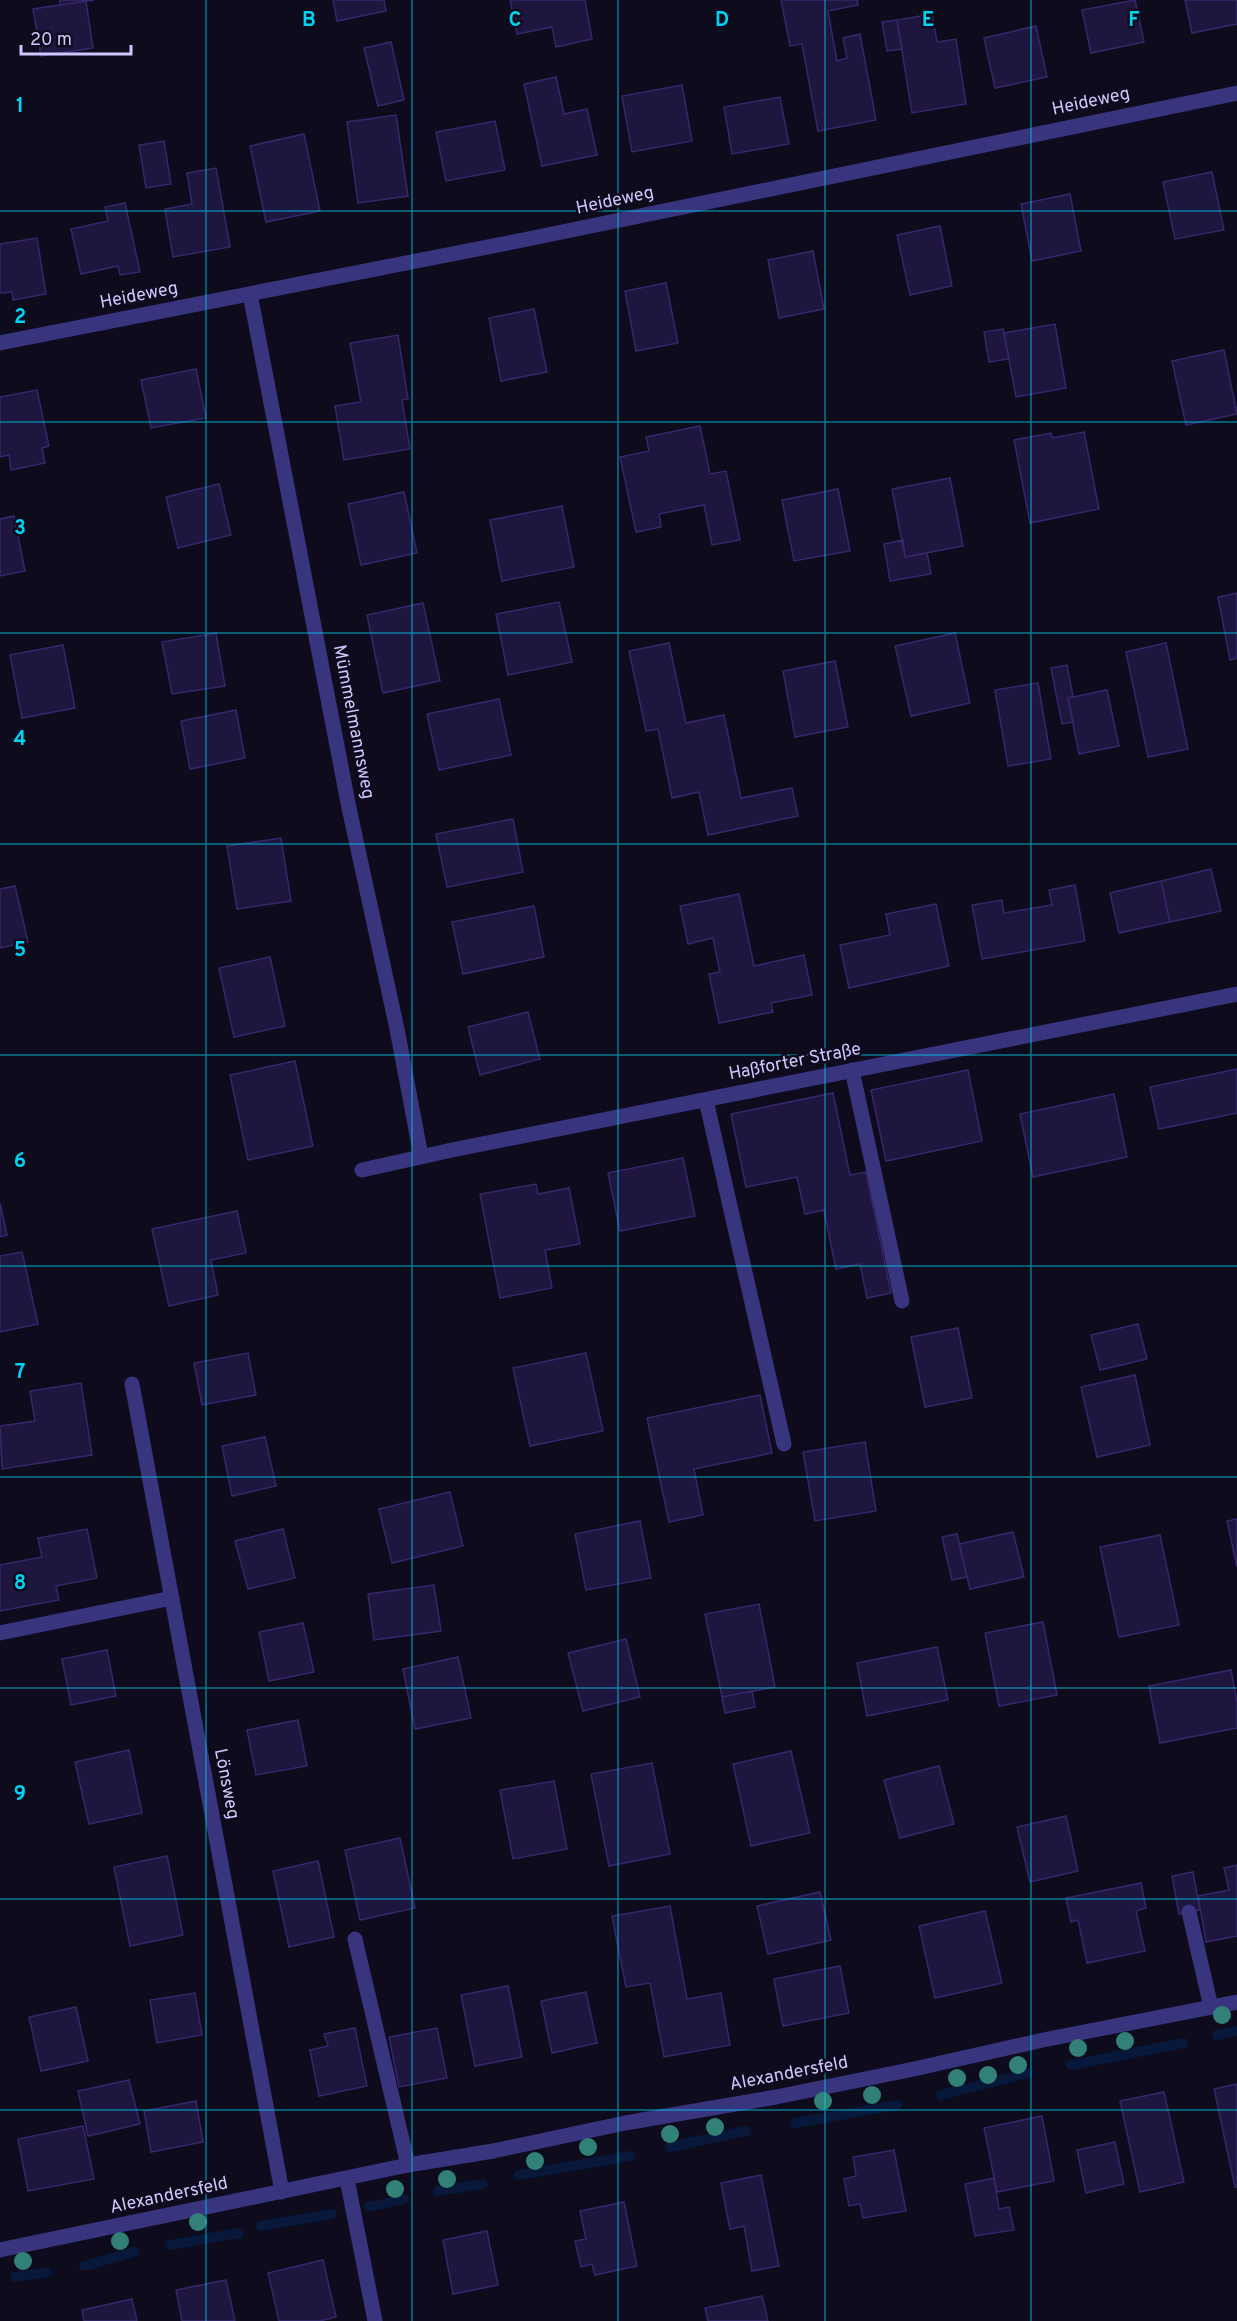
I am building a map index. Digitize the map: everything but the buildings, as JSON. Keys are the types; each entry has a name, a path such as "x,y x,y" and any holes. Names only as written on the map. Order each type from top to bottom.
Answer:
{"street":[{"name":"Heideweg","path":"0,343 1237,93"},
{"name":"Mümmelmannsweg","path":"250,294 345,789 397,1029 421,1156"},
{"name":"Haßforter Straße","path":"362,1170 421,1156 1237,994"},
{"path":"852,1070 902,1301"},
{"path":"706,1100 784,1444"},
{"name":"Lönsweg","path":"132,1384 282,2192"},
{"path":"0,1633 172,1598"},
{"path":"1190,1911 1211,2007"},
{"path":"355,1939 408,2165"},
{"name":"Alexandersfeld","path":"0,2250 408,2165 493,2151 625,2123 776,2097 1043,2040 1237,2002"},
{"path":"347,2179 375,2321"}],"waterway":[{"path":"1217,2035 1237,2031"},
{"path":"1071,2065 1183,2043"},
{"path":"941,2095 1028,2073"},
{"path":"795,2123 897,2105"},
{"path":"670,2147 746,2131"},
{"path":"519,2175 630,2156"},
{"path":"438,2191 483,2184"},
{"path":"369,2207 404,2199"},
{"path":"261,2226 332,2214"},
{"path":"170,2245 239,2233"},
{"path":"84,2266 134,2252"},
{"path":"15,2277 47,2272"}]}
